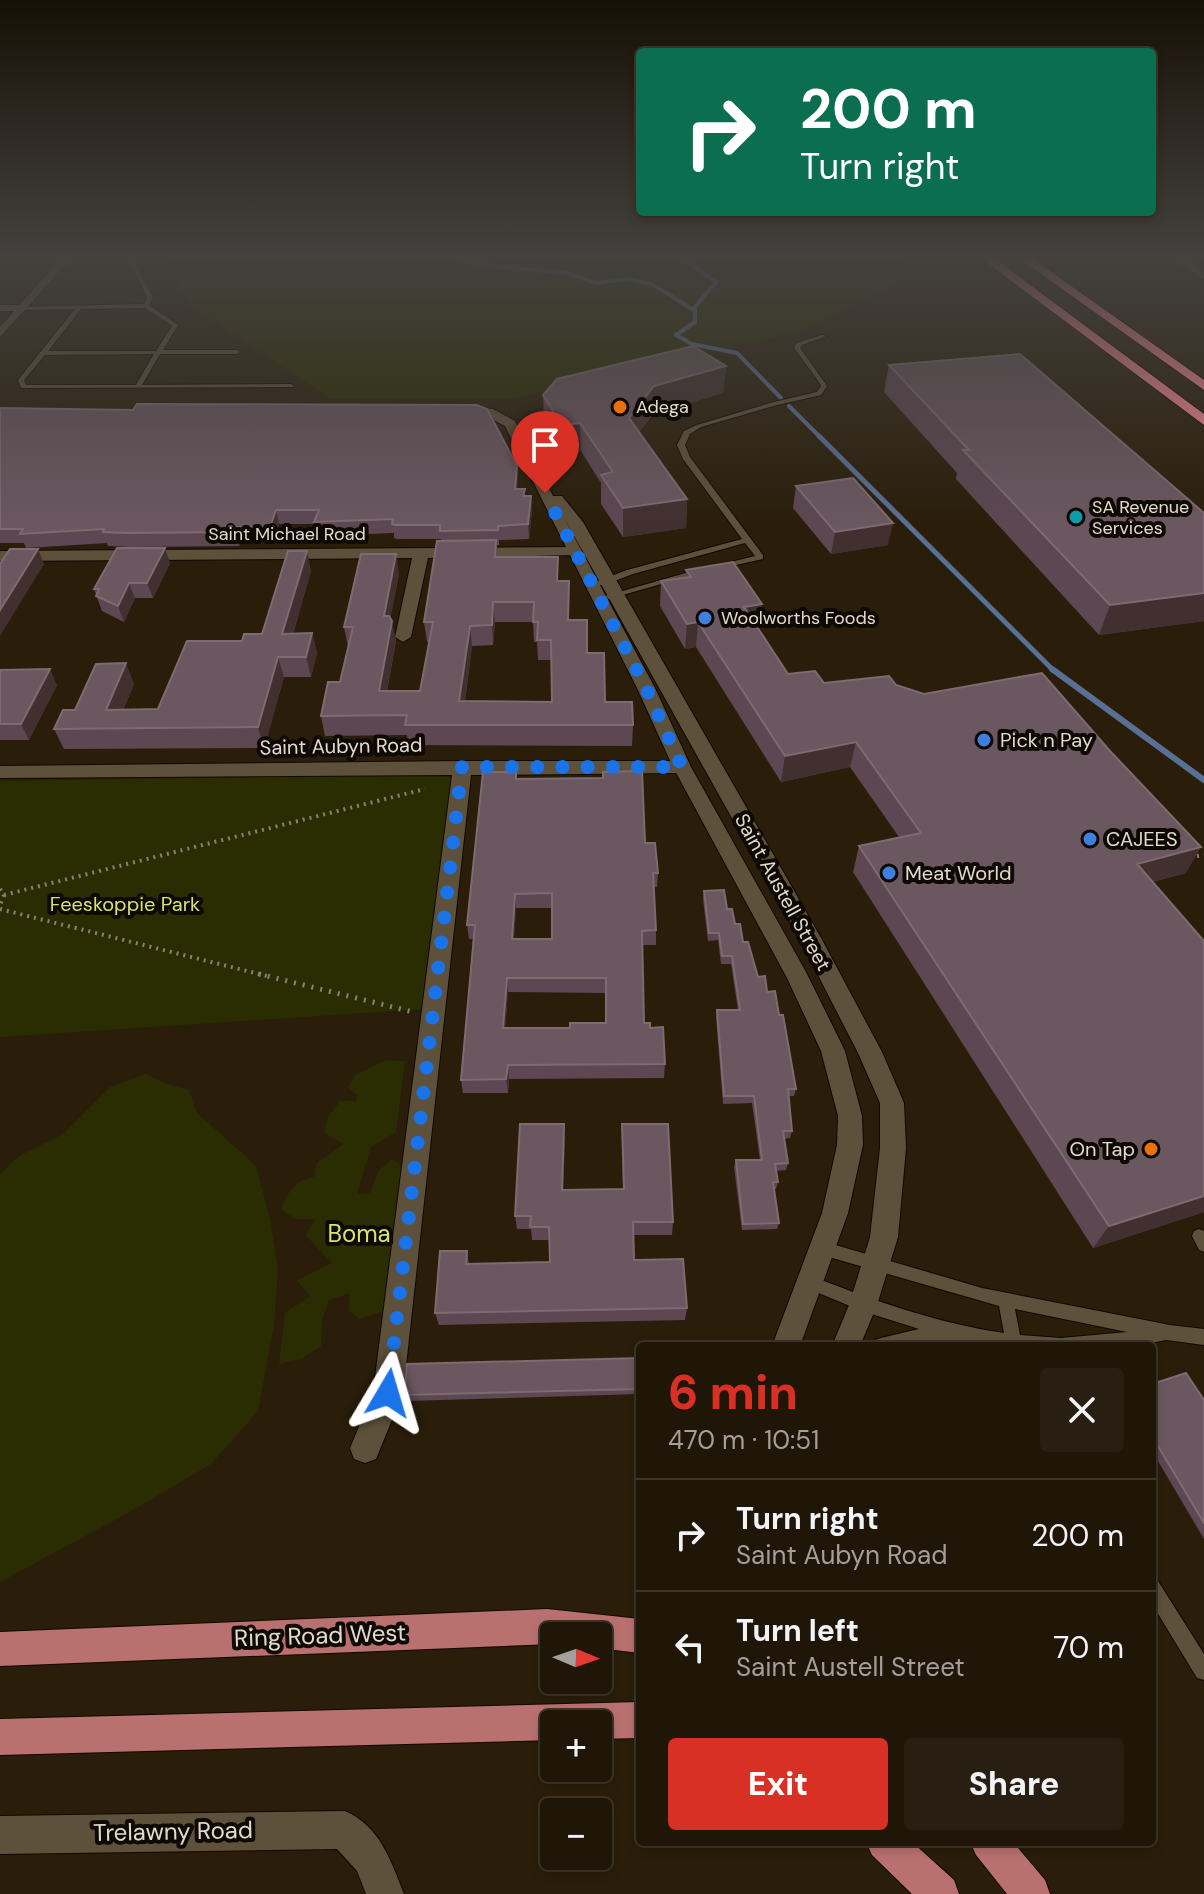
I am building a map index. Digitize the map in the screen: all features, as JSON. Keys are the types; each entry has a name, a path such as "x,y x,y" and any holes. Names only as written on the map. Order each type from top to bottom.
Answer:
{"highway":[{"path":"1105,347 1204,421"},
{"path":"1150,347 1204,386"}],"main road":[{"name":"Ring Road West","path":"0,1649 547,1626 636,1636"},
{"path":"0,1737 636,1716"},
{"path":"889,1846 940,1894"},
{"path":"998,1852 1031,1894"},
{"path":"998,1852 1043,1894"}],"street":[{"name":"Saint Austell Street","path":"443,410 489,412 510,424 584,553 682,767 798,978 833,1051 850,1116 850,1145 845,1175 822,1248 787,1342"},
{"path":"403,637 421,553"},
{"name":"Saint Michael Road","path":"0,556 584,553"},
{"name":"Saint Austell Street","path":"603,590 631,623 810,938 870,1052 892,1103 893,1148 884,1237 848,1342"},
{"name":"Saint Aubyn Road","path":"0,772 461,773 682,767"},
{"path":"365,1448 388,1393 461,773"},
{"name":"Trelawny Road","path":"0,1835 345,1830 371,1858 385,1894"}],"lane":[{"path":"47,347 21,380 23,387 291,386"},
{"path":"138,386 163,347"},
{"path":"603,590 667,580 760,557 686,457 681,445 687,433 699,426 819,394 824,386 797,347"},
{"path":"42,353 237,352"},
{"path":"603,590 630,572 746,540"},
{"path":"584,553 607,568 630,572"},
{"path":"631,623 626,611 630,597 667,580"},
{"path":"822,1248 1006,1300 1204,1337"},
{"path":"809,1282 912,1322 1005,1342"},
{"path":"1006,1300 1014,1342"},
{"path":"1087,1342 1170,1333"},
{"path":"898,1342 920,1337 981,1337"},
{"path":"1156,1593 1204,1671"}],"path":[{"path":"4,895 461,773"},
{"path":"1188,858 1204,855"},
{"path":"0,889 4,895"},
{"path":"4,895 0,907 432,1018"}],"green space":[{"path":"253,347 730,347 515,398 331,399"},
{"name":"Feeskoppie Park","path":"452,774 424,1009 0,1037 0,781"},
{"name":"Boma","path":"386,1060 405,1061 396,1132 371,1147 357,1194 370,1193 379,1170 393,1159 403,1167 390,1309 359,1319 349,1310 350,1293 329,1300 322,1320 321,1346 301,1359 279,1364 285,1313 310,1296 297,1280 332,1263 306,1236 315,1219 296,1219 281,1210 292,1188 314,1177 316,1164 343,1144 324,1133 328,1117 340,1101 356,1101 357,1095 348,1088 355,1075"},
{"path":"146,1074 189,1090 197,1113 256,1166 270,1219 278,1270 274,1325 258,1411 211,1464 0,1582 0,1174 21,1155 63,1134 110,1087"}],"building":[{"path":"687,347 695,347 726,366 654,386 629,418 687,499 623,508 601,475 613,472 580,423 562,425 543,395 557,379"},
{"path":"1020,354 1204,513 1204,593 1110,605 963,450 969,450 889,365"},
{"path":"137,404 477,405 487,409 517,466 515,489 525,489 523,496 531,496 528,524 498,526 498,530 440,531 440,525 395,525 392,524 393,519 314,522 319,510 276,510 270,527 237,527 235,532 126,533 103,532 104,529 20,534 23,529 0,529 0,408 133,410"},
{"path":"853,478 893,523 835,532 796,486"},
{"path":"496,540 495,557 558,557 557,581 569,581 568,620 587,620 587,653 604,653 605,702 632,702 633,725 405,725 407,715 321,716 328,682 340,682 353,627 344,627 361,554 396,554 384,616 389,616 392,621 379,691 420,691 433,622 424,622 437,541","holes":["493,602 534,602 533,622 538,622 537,640 551,640 552,702 459,701 470,626 492,625"]},
{"path":"117,548 165,548 147,583 129,583 118,606 96,596 99,589 94,589"},
{"path":"10,549 38,549 0,610 0,564"},
{"path":"288,551 307,551 282,634 312,633 306,657 278,657 258,727 54,729 63,710 75,710 96,664 126,663 106,710 158,709 187,641 242,641 244,634 262,634"},
{"path":"733,562 762,604 744,607 788,674 815,671 824,683 889,676 896,685 924,694 1042,673 1110,751 1201,847 1137,864 1204,941 1204,1196 1109,1226 859,846 921,833 856,742 785,756 698,622 687,624 661,581 691,577 686,570"},
{"path":"50,669 21,724 0,724 0,670"},
{"path":"642,771 645,843 655,843 658,873 653,873 656,930 642,931 644,1023 650,1023 650,1028 663,1027 665,1064 508,1065 506,1079 461,1080 475,925 467,925 483,772 516,772 516,779 603,778 603,772","holes":["552,893 552,939 512,939 515,894","507,978 606,978 606,1023 570,1023 570,1028 503,1028"]},
{"path":"724,890 727,909 732,909 735,924 740,924 743,942 748,942 758,977 765,976 767,992 775,991 779,1015 783,1015 796,1089 788,1089 792,1131 783,1131 788,1163 775,1164 778,1182 773,1182 779,1223 743,1224 736,1160 762,1160 754,1096 724,1096 717,1010 740,1010 732,956 722,956 719,933 709,933 704,891"},
{"path":"520,1124 564,1124 562,1190 624,1189 622,1124 668,1124 673,1222 633,1222 634,1260 683,1259 687,1308 435,1313 440,1251 467,1251 466,1264 550,1262 549,1227 530,1227 531,1216 515,1216"},
{"path":"636,1358 636,1389 404,1395 407,1364"},
{"path":"1186,1373 1204,1400 1204,1523 1156,1443 1156,1383"}],"waterway":[{"path":"709,347 737,353 781,398"},
{"path":"789,406 1052,669"},
{"path":"1052,669 1204,780"}],"place":[{"name":"Adega","path":"620,407"},
{"name":"SA Revenue Services","path":"1076,517"},
{"name":"Woolworths Foods","path":"705,618"},
{"name":"Pick n Pay","path":"984,740"},
{"name":"CAJEES","path":"1090,839"},
{"name":"Meat World","path":"889,873"},
{"name":"On Tap","path":"1151,1149"}],"route":[{"path":"388,1393 462,767 682,767 646,688 545,493"}]}
